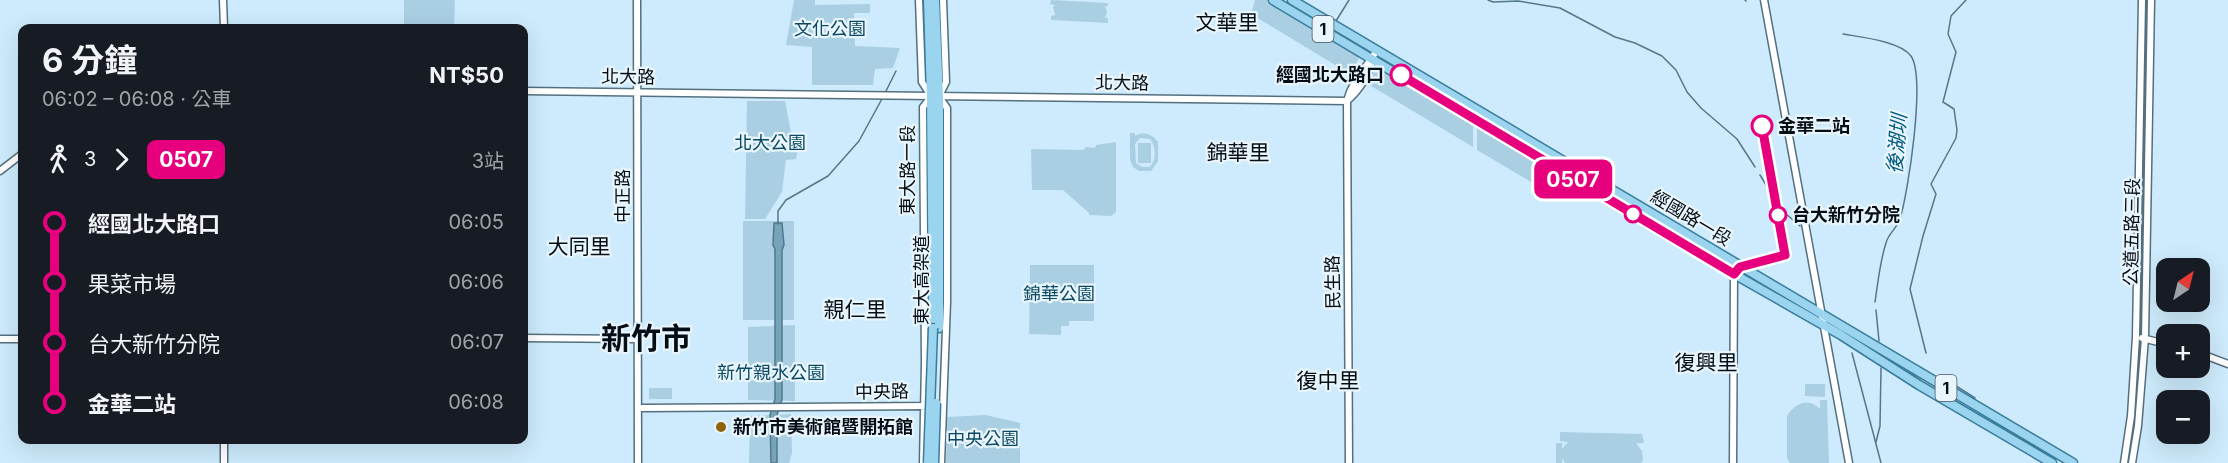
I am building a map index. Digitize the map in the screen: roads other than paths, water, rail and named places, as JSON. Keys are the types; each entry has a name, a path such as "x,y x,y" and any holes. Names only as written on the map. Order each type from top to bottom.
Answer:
{"main road":[{"path":"928,0 935,97"},
{"path":"935,0 935,97"},
{"name":"經國路一段","path":"1273,0 1375,54"},
{"name":"經國路一段","path":"1293,0 1375,54 2052,463"},
{"name":"東大高架道","path":"934,463 935,97"},
{"name":"經國路一段","path":"1737,271 1821,313 2073,463"},
{"name":"東大高架道","path":"928,463 936,328"}],"street":[{"path":"223,0 224,24"},
{"name":"中正路","path":"637,0 638,463"},
{"path":"919,0 921,82 947,108 947,302 941,463"},
{"name":"東大路一段","path":"923,463 923,107 935,97 946,82 944,0"},
{"path":"1764,0 1849,463"},
{"name":"公道五路三段","path":"2124,463 2131,416 2136,337 2142,0"},
{"name":"公道五路三段","path":"2132,463 2138,426 2145,338 2151,0"},
{"path":"1347,101 1371,67 1375,54"},
{"name":"北大路","path":"528,91 1347,101"},
{"name":"民生路","path":"1347,101 1349,463"},
{"path":"0,171 18,157"},
{"path":"1733,463 1737,271"},
{"path":"2136,337 2156,341"},
{"path":"528,338 638,339"},
{"path":"0,339 18,339"},
{"path":"2210,357 2228,364"},
{"name":"中央路","path":"638,408 944,407"},
{"path":"224,444 224,463"}],"waterway":[{"path":"1336,21 1349,0"},
{"path":"1488,0 1493,2 1518,1 1560,8 1615,37 1635,43 1662,56 1676,70 1687,92 1701,108 1737,139 1755,167"},
{"path":"1926,353 1910,289 1936,194 1931,184 1956,138 1954,109 1943,102 1956,52 1948,34 1951,16 1966,0"},
{"name":"後湖圳","path":"1843,34 1889,43 1898,47 1911,56 1915,68 1916,110 1907,186 1900,219 1884,250 1875,302"},
{"path":"885,93 896,71"},
{"path":"778,224 778,211 786,200 828,176 859,141 883,97"},
{"path":"1760,175 1771,193"},
{"path":"1780,206 1800,226"},
{"name":"後湖圳","path":"1876,310 1879,341"},
{"path":"1852,353 1881,463"},
{"name":"後湖圳","path":"1876,442 1880,426 1881,368"},
{"path":"1953,384 1975,398"}],"place":[{"name":"經國北大路口","path":"1401,75"},
{"name":"金華二站","path":"1762,126"},
{"name":"台大新竹分院","path":"1778,215"},
{"name":"新竹市美術館暨開拓館","path":"721,427"}],"district":[{"name":"文華里","path":"1227,23"},
{"name":"錦華里","path":"1238,153"},
{"name":"大同里","path":"579,247"},
{"name":"親仁里","path":"855,310"},
{"name":"新竹市","path":"646,339"},
{"name":"復興里","path":"1706,363"},
{"name":"復中里","path":"1328,381"}],"park label":[{"name":"文化公園","path":"830,29"},
{"name":"北大公園","path":"770,143"},
{"name":"錦華公園","path":"1059,294"},
{"name":"新竹親水公園","path":"771,373"},
{"name":"中央公園","path":"983,439"}]}
